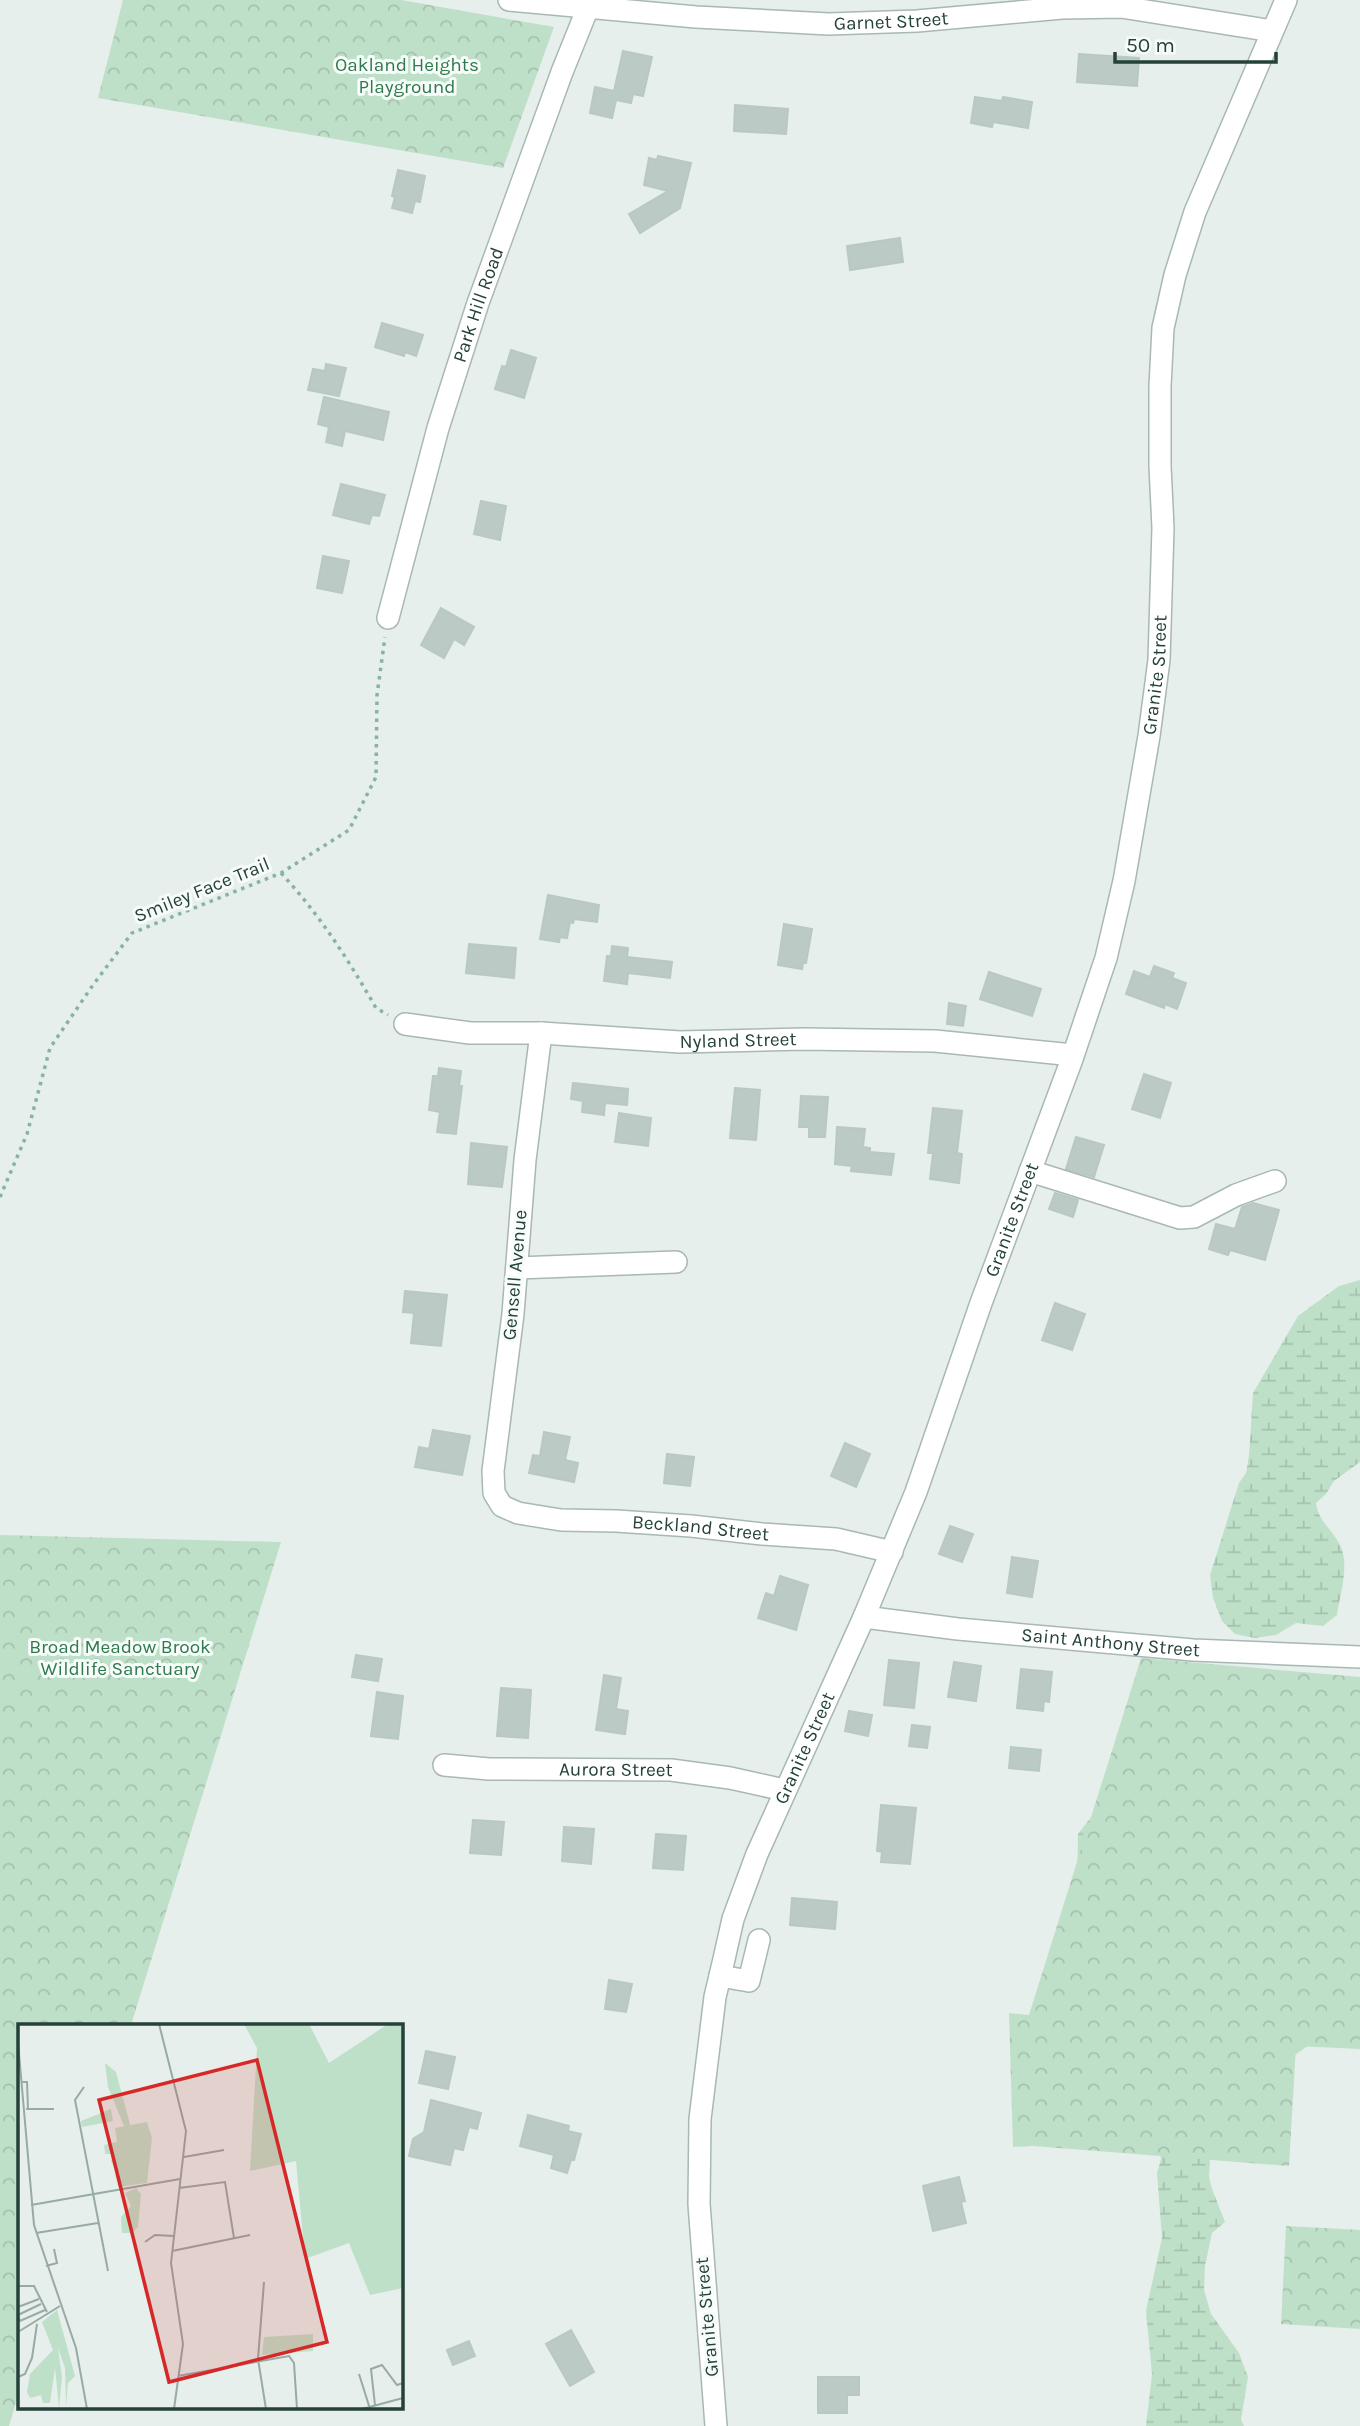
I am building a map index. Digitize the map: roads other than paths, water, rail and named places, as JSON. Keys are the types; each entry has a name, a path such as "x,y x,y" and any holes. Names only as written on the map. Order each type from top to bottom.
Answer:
{"street":[{"name":"Garnet Street","path":"509,0 590,3 696,16 829,24 917,21 1062,8 1121,7 1272,31"},
{"name":"Granite Street","path":"716,2426 699,2204 700,2119 715,1997 733,1919 784,1790 864,1617 916,1492 981,1303 1073,1055 1105,958 1124,881 1159,660 1163,528 1160,386 1163,328 1175,275 1195,212 1286,0"},
{"name":"Park Hill Road","path":"388,618 438,428 478,303 590,3"},
{"name":"Nyland Street","path":"405,1024 470,1033 541,1033 680,1042 804,1038 936,1041 1073,1055"},
{"name":"Gensell Avenue","path":"510,1510 502,1506 494,1493 494,1471 517,1268 525,1160 541,1033"},
{"path":"1030,1171 1180,1218 1194,1217 1236,1195 1275,1181"},
{"path":"517,1268 676,1262"},
{"name":"Beckland Street","path":"510,1510 561,1520 691,1525 762,1534 836,1539 892,1552"},
{"name":"Saint Anthony Street","path":"864,1617 958,1629 1193,1650 1360,1657"},
{"name":"Aurora Street","path":"444,1765 489,1769 671,1770 730,1778 784,1790"},
{"path":"720,1976 750,1981 759,1940"}],"park label":[{"name":"Oakland Heights Playground","path":"407,76"},
{"name":"Broad Meadow Brook Wildlife Sanctuary","path":"120,1658"}]}
